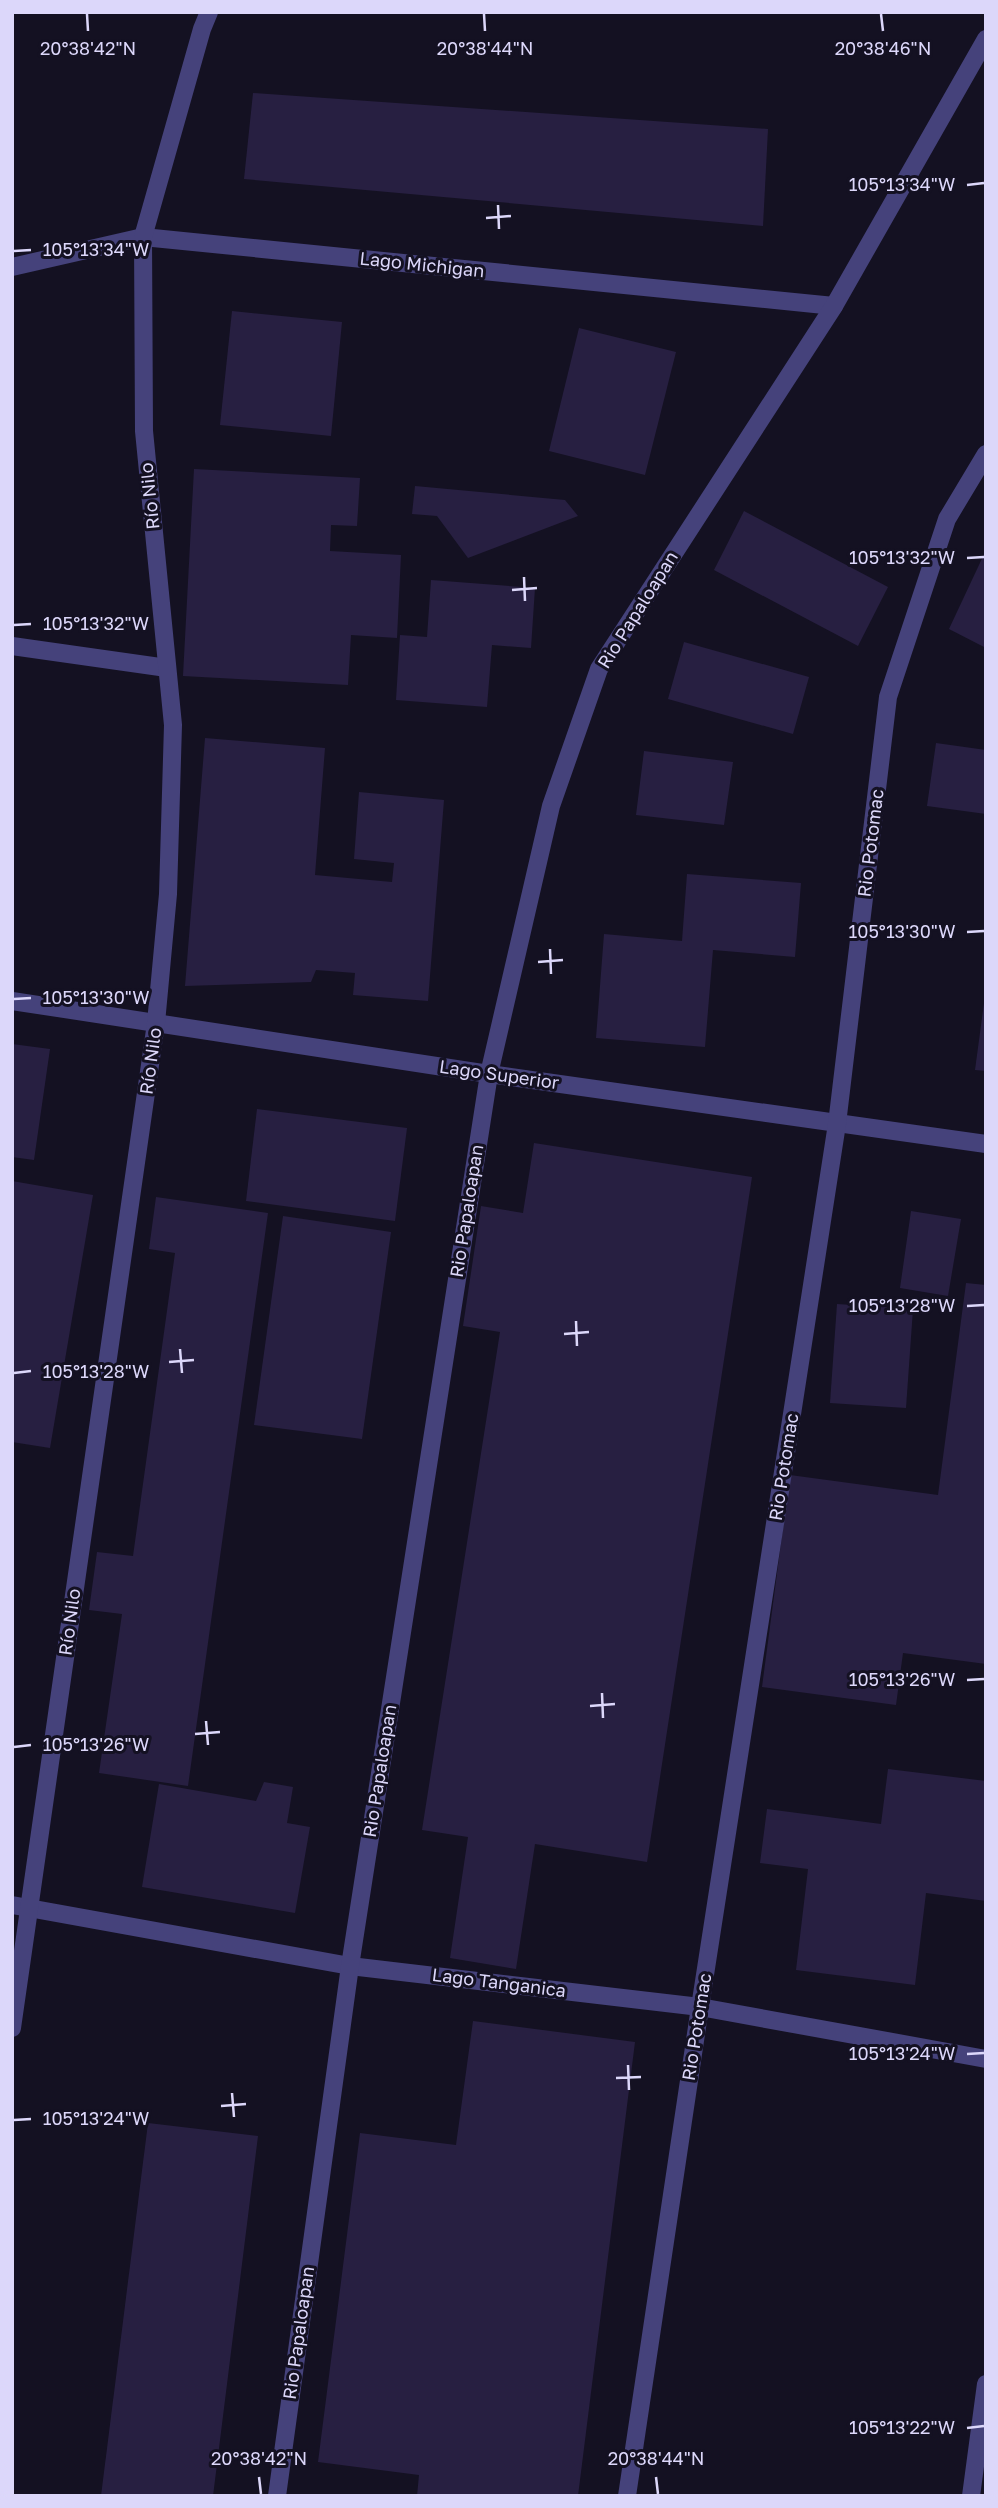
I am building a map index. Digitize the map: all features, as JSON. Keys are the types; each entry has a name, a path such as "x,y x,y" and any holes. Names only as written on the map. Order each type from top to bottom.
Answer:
{"street":[{"name":"Río Nilo","path":"12,2028 20,1906 156,1023 168,894 173,738 144,431 144,237 209,12"},
{"name":"Rio Papaloapan","path":"276,2496 350,1966 489,1074 551,806 599,668 834,306 986,39"},
{"name":"Lago Michigan","path":"12,267 144,237 834,306"},
{"name":"Rio Potomac","path":"627,2496 837,1124 888,698 947,519 986,454"},
{"path":"12,646 167,668"},
{"name":"Lago Superior","path":"12,1001 489,1074 986,1144"},
{"name":"Lago Tanganica","path":"20,1906 350,1966 700,2007 986,2059"},
{"path":"971,2496 986,2384"}],"building":[{"path":"253,93 768,129 763,226 244,179"},
{"path":"232,311 342,322 331,436 220,425"},
{"path":"579,328 676,352 645,475 549,451"},
{"path":"194,469 360,478 357,526 331,525 330,551 401,555 397,638 351,635 348,685 183,676"},
{"path":"415,486 565,500 578,516 468,558 437,516 412,514"},
{"path":"744,511 888,587 858,646 714,570"},
{"path":"986,550 986,648 949,629"},
{"path":"431,580 535,588 531,648 492,645 487,707 396,700 400,635 427,637"},
{"path":"684,642 809,677 793,734 668,699"},
{"path":"205,738 325,748 315,875 392,882 394,863 354,859 359,792 444,800 428,1001 353,995 355,973 316,970 311,982 185,986"},
{"path":"936,743 986,750 986,814 927,806"},
{"path":"644,751 733,762 724,825 636,815"},
{"path":"687,874 801,883 795,957 713,950 705,1047 596,1038 604,934 682,941"},
{"path":"986,1003 986,1071 975,1070"},
{"path":"12,1044 50,1049 34,1160 12,1157"},
{"path":"257,1109 407,1128 395,1221 246,1201"},
{"path":"534,1143 752,1177 647,1862 535,1844 516,1969 450,1958 468,1837 422,1830 500,1332 463,1326 481,1206 523,1213"},
{"path":"12,1181 93,1195 50,1448 12,1442"},
{"path":"156,1197 268,1213 188,1786 99,1773 122,1614 89,1610 97,1552 133,1556 175,1253 149,1249"},
{"path":"911,1211 961,1219 948,1296 900,1288"},
{"path":"283,1216 391,1232 362,1439 254,1425"},
{"path":"966,1283 986,1285 986,1664 903,1653 896,1705 762,1687 790,1475 938,1495"},
{"path":"837,1304 913,1309 906,1408 830,1403"},
{"path":"888,1769 986,1781 986,1901 926,1893 915,1985 796,1970 808,1869 760,1863 767,1809 881,1824"},
{"path":"264,1782 293,1787 287,1823 310,1827 295,1913 142,1887 159,1784 256,1801"},
{"path":"473,2021 635,2042 578,2496 417,2496 419,2475 318,2462 360,2133 456,2145"},
{"path":"148,2123 258,2136 213,2496 101,2496"}]}
